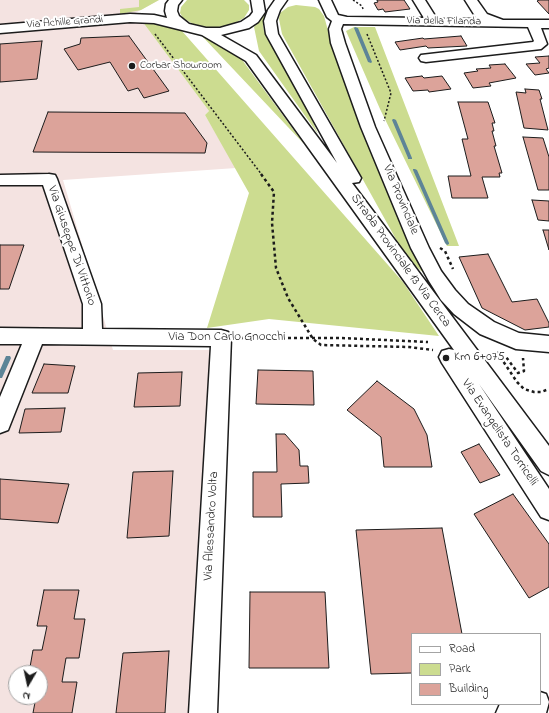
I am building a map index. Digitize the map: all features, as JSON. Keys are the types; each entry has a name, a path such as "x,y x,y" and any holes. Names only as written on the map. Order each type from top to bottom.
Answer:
{"street":[{"path":"281,0 274,10 270,21 272,34 405,266"},
{"name":"Strada Provinciale 13 Via Cerca","path":"248,41 258,6 281,0"},
{"path":"325,0 331,15 339,20"},
{"path":"419,0 433,22"},
{"path":"471,0 478,20"},
{"path":"174,2 171,11 173,18 179,24"},
{"name":"Via Achille Grandi","path":"130,18 174,2"},
{"name":"Via Achille Grandi","path":"0,28 130,18 158,19 179,24"},
{"name":"Via della Filanda","path":"339,20 433,22 478,20 500,23 549,24"},
{"name":"Via Provinciale","path":"339,20 336,27 338,43 368,127 429,267 448,295 465,312 496,333 521,342 547,344"},
{"path":"426,58 536,46 540,44 540,39 533,23"},
{"name":"Strada Provinciale 13 Via Cerca","path":"179,24 191,29 248,41"},
{"name":"Strada Provinciale 13 Via Cerca","path":"206,32 226,31 248,41 405,266 549,464"},
{"name":"Via Giuseppe Di Vittorio","path":"0,180 48,179 92,304 93,337"},
{"name":"Via Don Carlo Gnocchi","path":"0,336 221,338"},
{"path":"0,424 35,337"},
{"name":"Via Alessandro Volta","path":"203,713 221,338"},
{"name":"Via Evangelista Torricelli","path":"448,357 549,509"},
{"path":"510,713 533,705"}],"path":[{"path":"354,0 362,6 367,36 391,93 383,122"},
{"path":"153,30 274,192 272,223 276,268 288,298 313,339 341,338 428,342"},
{"path":"436,246 445,251 454,272"},
{"name":"Via Don Carlo Gnocchi","path":"221,338 313,339 321,345 409,347 442,352 448,357"},
{"path":"502,358 506,357 518,373 524,371 521,342"},
{"path":"494,350 502,358 517,382 524,389 534,392 541,392 549,389"}],"shaded area":[{"path":"0,0 159,0 128,17 0,27"},
{"path":"142,21 209,111 205,115 236,168 63,180 113,350 213,350 192,713 0,713 0,30"}],"green space":[{"path":"139,0 159,0 141,10 120,14 120,9 139,7"},
{"path":"187,0 244,0 249,5 249,10 244,18 233,24 218,27 207,27 193,24 183,18 180,13 181,7"},
{"path":"296,5 315,7 319,9 324,16 329,34 426,275 407,259 282,34 279,19 280,13 288,7"},
{"path":"265,14 263,26 264,31 303,99 318,134 259,51 254,27"},
{"path":"142,21 157,23 182,31 403,282 439,336 269,319 207,328 249,193 205,115 209,111"},
{"path":"354,27 375,27 459,246 447,246 380,109 346,31"},
{"path":"201,35 220,42 240,57 304,144"}],"building":[{"path":"377,0 404,0 410,9 385,12 383,9 378,10 374,3 378,2"},
{"path":"549,0 549,14 537,1"},
{"name":"Corbar Showroom","path":"129,36 169,91 144,98 138,88 128,91 110,62 78,70 64,49 80,44 81,38"},
{"path":"461,36 467,46 428,48 426,46 400,50 395,42 423,38"},
{"path":"42,41 37,79 0,82 0,44"},
{"path":"549,56 549,68 546,69 549,73 535,75 526,64 540,63 535,57"},
{"path":"505,64 516,78 489,83 491,86 473,88 464,73 478,71 476,69 491,68 489,65"},
{"path":"422,76 424,78 442,76 451,89 429,92 428,90 413,91 405,78"},
{"path":"525,89 539,90 548,130 524,128 516,92 526,93"},
{"path":"458,102 488,102 495,123 492,123 494,131 492,131 496,146 494,146 502,173 499,173 500,177 482,177 488,198 452,198 448,176 471,176 462,139 468,139"},
{"path":"48,112 185,113 207,143 205,153 33,152"},
{"path":"523,137 543,138 549,157 549,190 538,190"},
{"path":"532,200 549,201 549,221 538,220"},
{"path":"543,230 549,230 549,250"},
{"path":"0,245 24,245 9,289 0,289"},
{"path":"488,254 512,302 537,299 549,323 549,327 525,330 482,308 459,257"},
{"path":"44,364 75,366 68,393 32,393"},
{"path":"258,370 313,371 314,405 256,404"},
{"path":"182,372 180,406 134,407 138,373"},
{"path":"377,381 414,409 427,435 432,467 384,467 381,437 347,410"},
{"path":"65,408 61,432 19,433 25,409"},
{"path":"276,434 285,434 299,450 300,466 308,466 309,483 281,484 282,517 253,517 253,472 277,472"},
{"path":"479,444 500,475 480,483 461,452"},
{"path":"173,471 169,536 127,538 133,472"},
{"path":"0,479 69,484 58,523 0,519"},
{"path":"513,494 549,544 549,587 529,598 474,514"},
{"path":"442,528 462,633 411,633 411,673 371,674 356,530"},
{"path":"44,590 79,590 74,619 85,619 79,658 66,658 62,682 77,682 72,713 33,713 34,705 48,705 48,665 30,665 33,650 42,650 47,626 37,626"},
{"path":"250,592 325,592 329,668 249,668"},
{"path":"169,651 165,713 116,713 123,653"}],"waterway":[{"path":"356,28 370,62"},
{"path":"394,120 410,158"},
{"path":"415,170 447,243"},
{"path":"0,376 8,358"}],"place":[{"name":"Corbar Showroom","path":"132,66"},
{"name":"Km 6+075","path":"446,358"}]}
